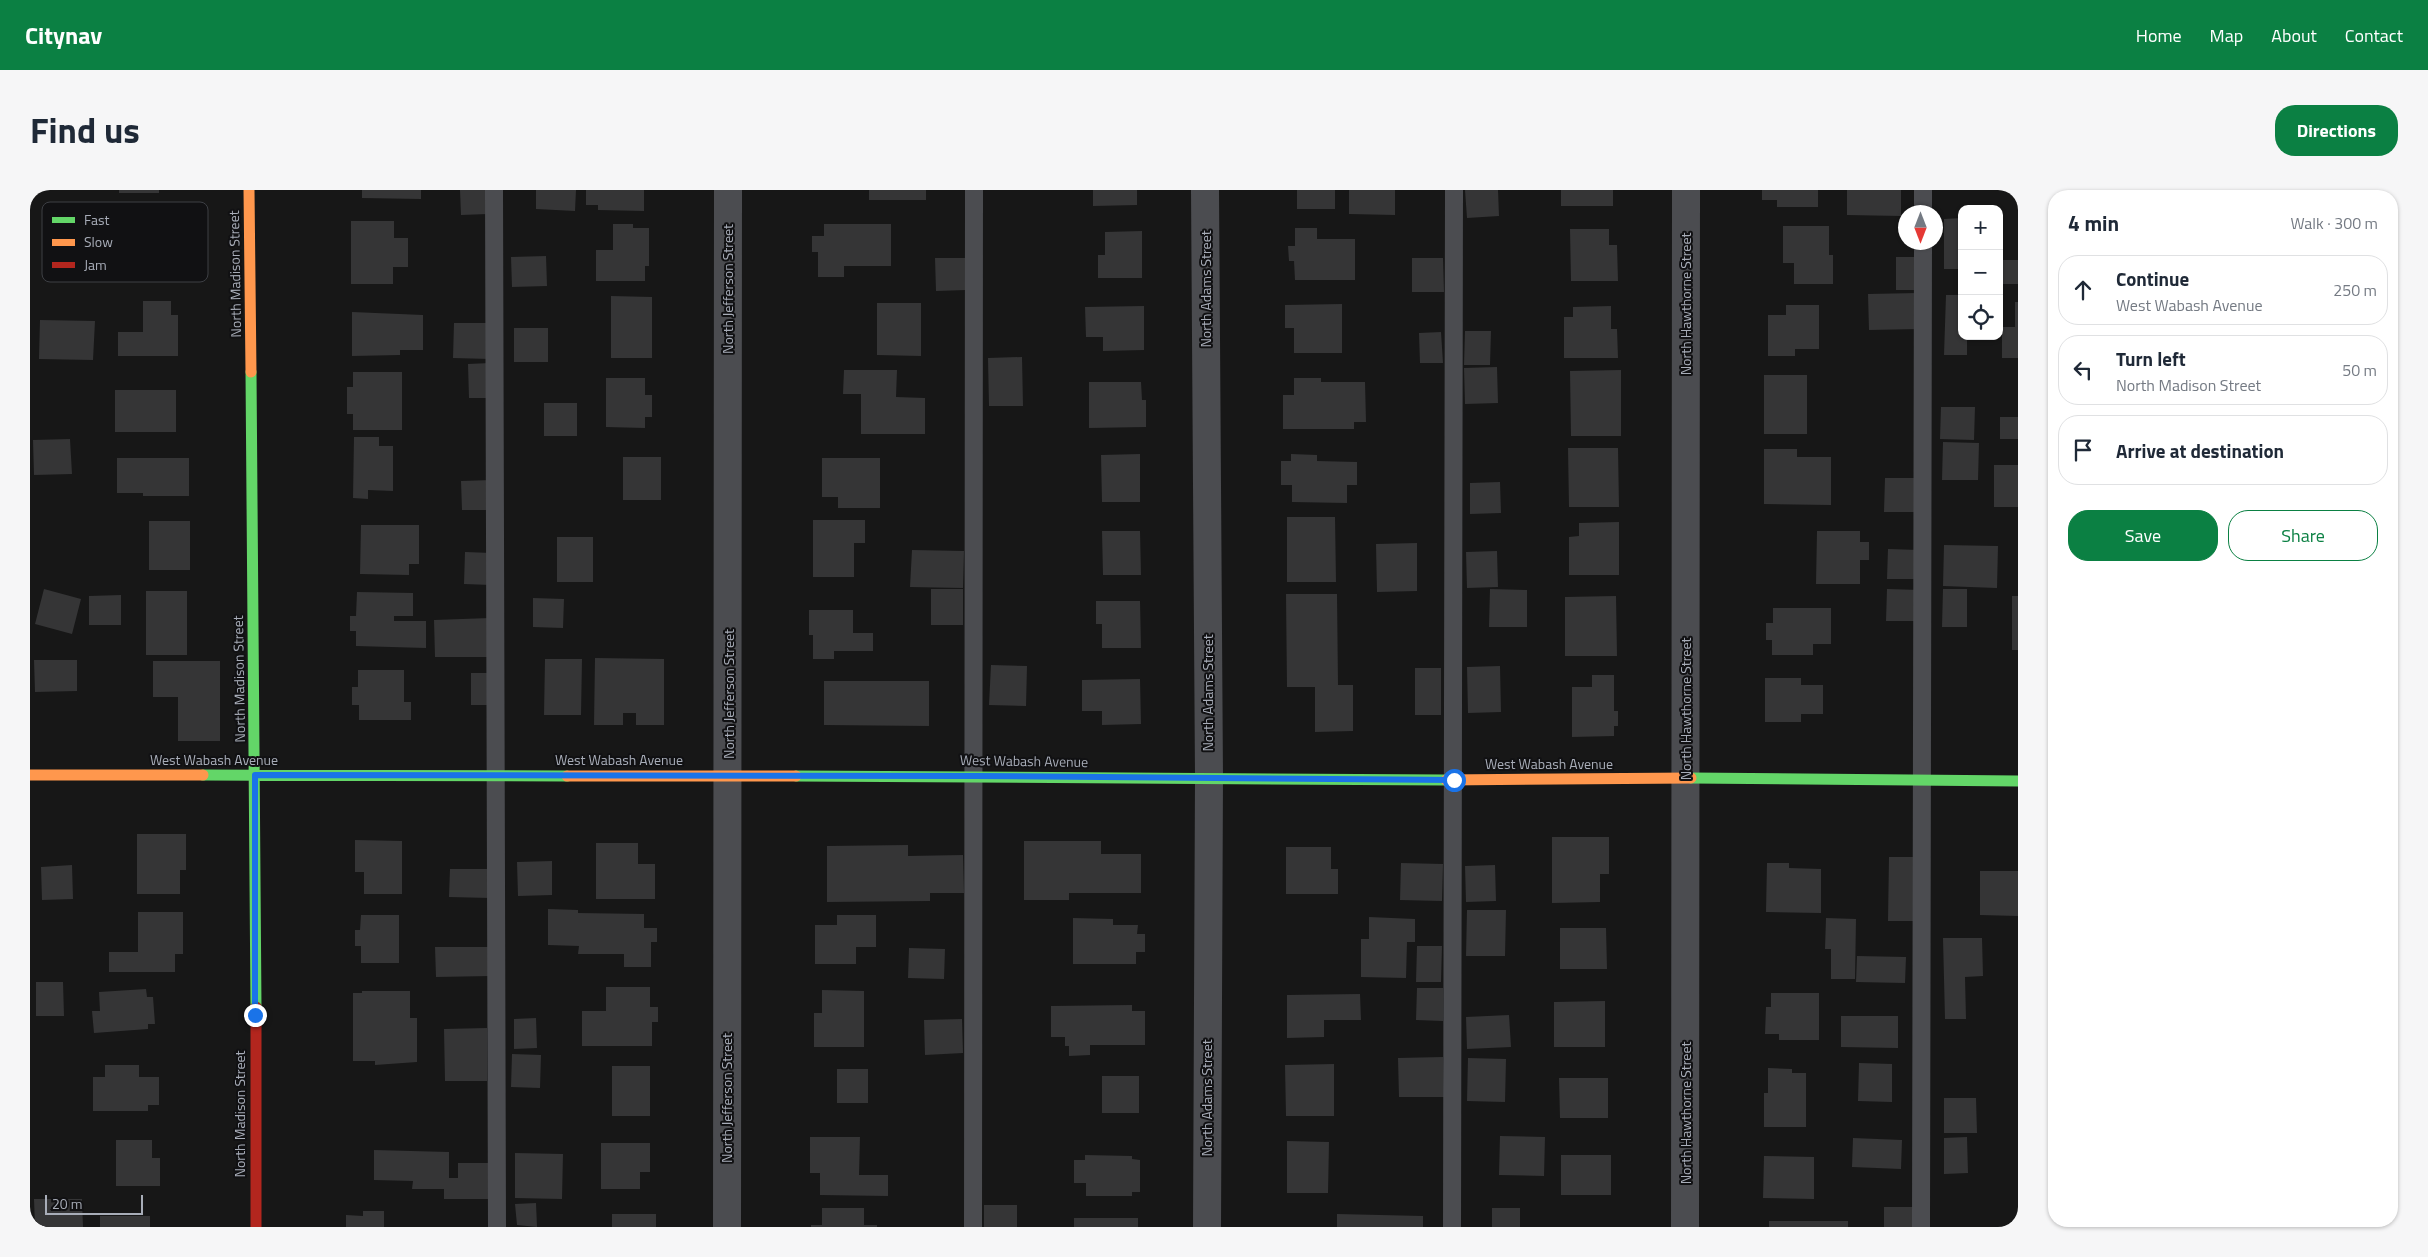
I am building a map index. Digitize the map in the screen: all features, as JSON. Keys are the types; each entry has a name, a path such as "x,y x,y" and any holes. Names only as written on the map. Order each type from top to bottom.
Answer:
{"street":[{"name":"North Madison Street","path":"249,190 255,775 256,1227"},
{"name":"North Jefferson Street","path":"727,1227 729,775 728,190"},
{"name":"North Adams Street","path":"1205,190 1209,778 1207,1227"},
{"name":"North Hawthorne Street","path":"1685,1227 1686,190"},
{"name":"West Wabash Avenue","path":"30,775 729,775 1454,780 1686,778 2018,780"}],"lane":[{"path":"494,190 497,1227"},
{"path":"973,1227 974,190"},
{"path":"1452,1227 1454,190"},
{"path":"1923,190 1923,205"},
{"path":"1921,1227 1923,250"}],"building":[{"path":"119,190 159,190 159,193 119,193"},
{"path":"362,190 421,190 421,199 362,198"},
{"path":"460,190 487,190 488,214 461,215"},
{"path":"536,190 576,190 575,211 536,209"},
{"path":"586,190 644,190 644,211 598,210 598,205 586,205"},
{"path":"869,190 926,190 926,200 869,200"},
{"path":"1093,190 1137,190 1137,205 1093,206"},
{"path":"1297,190 1335,190 1335,209 1297,209"},
{"path":"1349,190 1395,190 1395,215 1349,214"},
{"path":"1465,190 1498,190 1499,216 1467,218"},
{"path":"1561,190 1613,190 1613,206 1561,206"},
{"path":"1762,190 1818,190 1818,207 1777,207 1777,200 1762,200"},
{"path":"1847,190 1901,190 1901,205 1898,205 1898,216 1847,215"},
{"path":"1958,218 1958,269 1944,269 1944,219"},
{"path":"351,221 394,221 394,238 408,238 408,267 393,267 393,284 351,284"},
{"path":"613,224 633,224 633,228 649,228 649,266 645,266 645,281 596,281 596,250 613,250"},
{"path":"824,224 891,224 891,266 844,266 844,277 818,277 818,252 812,252 812,236 824,236"},
{"path":"1783,226 1829,226 1829,255 1833,255 1833,284 1794,284 1794,263 1783,263"},
{"path":"1295,228 1317,228 1317,239 1355,239 1355,280 1295,280 1294,261 1289,261 1288,246 1295,246"},
{"path":"1570,229 1609,229 1609,245 1617,245 1618,281 1571,281"},
{"path":"1142,231 1142,278 1098,278 1098,255 1105,255 1105,232"},
{"path":"546,256 547,286 512,287 511,257"},
{"path":"1896,257 1918,257 1918,290 1896,290"},
{"path":"935,258 966,258 966,290 936,291"},
{"path":"1412,258 1443,258 1444,292 1412,292"},
{"path":"2003,260 2018,260 2018,284 2003,284"},
{"path":"1918,293 1919,329 1869,330 1868,294"},
{"path":"1946,295 1958,295 1958,340 1967,340 1967,355 1944,355"},
{"path":"611,296 652,297 652,358 611,358"},
{"path":"143,301 171,301 171,315 178,315 178,356 118,356 118,332 143,332"},
{"path":"2015,302 2018,302 2018,358 2002,358 2003,327 2015,327"},
{"path":"877,303 921,303 921,356 877,355"},
{"path":"1342,304 1342,353 1294,353 1294,328 1285,328 1285,305"},
{"path":"1786,305 1819,305 1819,349 1795,349 1795,356 1768,356 1768,315 1786,315"},
{"path":"1144,306 1144,350 1103,351 1103,337 1086,337 1085,307"},
{"path":"1611,306 1611,329 1617,329 1618,358 1564,358 1564,317 1573,317 1573,307"},
{"path":"352,312 423,315 423,350 400,350 400,355 352,356"},
{"path":"40,320 95,321 93,360 39,359"},
{"path":"454,323 491,323 490,359 453,358"},
{"path":"514,328 548,328 548,362 514,362"},
{"path":"1465,331 1491,331 1490,365 1464,365"},
{"path":"1441,332 1443,363 1420,363 1419,333"},
{"path":"1022,357 1023,406 989,406 988,358"},
{"path":"490,363 490,398 469,398 468,364"},
{"path":"1497,367 1498,403 1465,404 1464,368"},
{"path":"844,370 897,370 896,397 925,398 925,434 861,434 861,394 843,394"},
{"path":"1621,370 1621,436 1571,436 1570,371"},
{"path":"353,372 402,372 402,430 353,430 353,414 347,414 347,387 353,387"},
{"path":"1764,375 1807,375 1807,434 1764,434"},
{"path":"606,378 645,378 645,395 652,395 652,417 645,417 645,428 606,427"},
{"path":"1294,378 1321,378 1321,382 1365,382 1366,422 1354,422 1354,429 1283,429 1283,395 1294,395"},
{"path":"1089,382 1141,382 1142,400 1146,400 1146,427 1089,428"},
{"path":"115,390 176,390 176,432 115,432"},
{"path":"544,403 577,403 577,436 544,436"},
{"path":"1941,407 1975,407 1974,440 1940,439"},
{"path":"2000,417 2018,417 2018,439 2000,439"},
{"path":"354,437 379,437 379,446 393,446 393,491 368,490 368,499 353,498"},
{"path":"70,439 72,474 34,475 33,440"},
{"path":"1943,442 1979,443 1978,480 1942,480"},
{"path":"1568,448 1618,448 1619,507 1569,507"},
{"path":"1764,449 1797,449 1797,457 1831,457 1831,505 1764,504"},
{"path":"1140,454 1140,502 1102,502 1101,455"},
{"path":"1291,454 1317,455 1317,461 1357,462 1357,485 1347,485 1347,503 1292,502 1292,485 1281,485 1281,461 1291,461"},
{"path":"623,457 661,457 661,500 623,500"},
{"path":"117,458 189,458 189,496 143,496 143,493 117,493"},
{"path":"822,458 880,458 880,508 838,508 838,497 822,497"},
{"path":"1994,465 2018,465 2018,507 1994,507"},
{"path":"1885,478 1920,478 1920,512 1884,512"},
{"path":"492,480 492,510 462,510 461,481"},
{"path":"1500,482 1501,513 1470,514 1470,483"},
{"path":"1287,517 1335,517 1336,582 1287,582"},
{"path":"813,520 865,520 865,543 854,543 854,577 813,577"},
{"path":"149,521 190,521 190,570 149,570"},
{"path":"1619,522 1619,575 1569,575 1569,537 1579,536 1579,523"},
{"path":"361,525 419,525 419,564 409,564 409,575 360,574"},
{"path":"1102,531 1140,531 1141,575 1103,575"},
{"path":"1817,531 1860,531 1860,542 1869,542 1869,560 1860,560 1860,584 1816,584"},
{"path":"557,537 593,537 593,582 557,582"},
{"path":"1417,543 1417,591 1377,592 1376,544"},
{"path":"1944,545 1998,546 1997,588 1943,586"},
{"path":"1888,549 1919,550 1918,579 1887,579"},
{"path":"912,550 964,551 963,588 910,587"},
{"path":"1497,551 1498,587 1467,588 1466,552"},
{"path":"465,552 492,553 491,585 464,584"},
{"path":"44,589 81,599 72,634 35,624"},
{"path":"931,589 963,589 963,625 931,625"},
{"path":"1490,589 1527,590 1527,627 1489,627"},
{"path":"1887,589 1920,590 1920,621 1886,621"},
{"path":"1943,589 1967,589 1967,627 1942,627"},
{"path":"146,591 187,591 187,655 146,655"},
{"path":"357,592 413,593 413,616 394,616 394,621 426,621 426,648 356,646 356,631 350,631 350,616 356,616"},
{"path":"1286,594 1337,594 1338,685 1353,685 1353,731 1315,732 1315,687 1287,687"},
{"path":"121,595 121,625 89,625 89,596"},
{"path":"1616,596 1617,656 1565,656 1565,597"},
{"path":"2012,596 2018,596 2018,650 2012,650"},
{"path":"533,598 564,599 563,628 533,627"},
{"path":"1096,601 1140,601 1141,648 1102,648 1102,624 1096,624"},
{"path":"1773,608 1831,608 1831,644 1813,644 1813,655 1772,655 1772,640 1766,640 1766,623 1773,623"},
{"path":"809,610 853,610 853,633 873,633 873,651 834,651 834,659 813,659 813,635 809,635"},
{"path":"490,618 491,657 435,657 434,620"},
{"path":"595,658 664,659 664,725 636,725 636,713 623,713 623,725 594,725"},
{"path":"545,659 582,659 581,715 544,715"},
{"path":"34,660 77,660 77,691 35,692"},
{"path":"153,661 220,661 220,741 178,741 178,697 153,697"},
{"path":"991,665 1027,666 1026,706 989,705"},
{"path":"1500,666 1501,712 1468,713 1467,667"},
{"path":"1415,668 1441,668 1441,715 1415,715"},
{"path":"358,670 404,670 404,702 411,702 411,720 359,720 359,705 352,705 352,687 358,687"},
{"path":"471,673 493,673 492,705 471,705"},
{"path":"1592,675 1614,675 1614,711 1618,711 1618,726 1614,726 1614,736 1572,737 1572,687 1592,687"},
{"path":"1765,678 1801,678 1801,685 1823,685 1823,714 1801,714 1801,722 1765,722"},
{"path":"1140,679 1141,724 1102,725 1102,711 1082,711 1082,680"},
{"path":"824,681 929,681 929,726 824,725"},
{"path":"137,834 186,834 186,870 180,870 180,894 137,894"},
{"path":"1552,837 1609,837 1609,874 1600,874 1600,902 1552,903"},
{"path":"355,840 402,841 402,894 364,894 364,872 355,872"},
{"path":"1024,841 1101,841 1101,854 1141,854 1141,893 1069,893 1069,900 1024,900"},
{"path":"596,843 638,843 638,864 655,864 655,899 596,899"},
{"path":"908,845 908,856 963,855 964,893 930,893 930,901 827,902 827,846"},
{"path":"1286,847 1331,847 1331,869 1338,869 1338,894 1286,894"},
{"path":"1889,857 1914,857 1914,921 1888,921"},
{"path":"552,861 552,895 518,896 517,862"},
{"path":"1401,863 1443,864 1442,901 1400,900"},
{"path":"1767,863 1789,863 1789,868 1821,869 1821,913 1766,912"},
{"path":"72,865 73,899 42,900 41,867"},
{"path":"1495,865 1496,901 1466,902 1465,866"},
{"path":"450,869 491,869 490,898 449,897"},
{"path":"1980,871 2018,871 2018,916 1980,915"},
{"path":"548,909 578,910 578,913 644,914 644,928 657,928 657,942 651,942 651,967 624,967 624,954 578,954 579,946 548,945"},
{"path":"1467,910 1506,910 1505,956 1466,956"},
{"path":"138,912 183,912 183,954 175,954 175,972 109,972 109,952 138,952"},
{"path":"361,915 399,915 399,963 361,963 361,946 355,946 355,930 360,930"},
{"path":"837,915 876,915 876,947 856,947 856,964 815,964 815,925 837,925"},
{"path":"1369,917 1415,919 1415,942 1407,942 1406,978 1361,977 1361,939 1369,939"},
{"path":"1073,918 1113,919 1113,925 1138,925 1137,934 1145,934 1145,952 1136,952 1136,964 1073,964"},
{"path":"1826,918 1856,919 1855,979 1831,979 1831,949 1825,949"},
{"path":"1560,928 1606,928 1607,969 1560,969"},
{"path":"1943,938 1982,938 1983,976 1965,977 1966,1019 1945,1019"},
{"path":"1417,946 1442,946 1441,982 1416,982"},
{"path":"435,947 491,947 491,976 436,977"},
{"path":"909,948 945,949 944,979 908,978"},
{"path":"1857,956 1906,957 1905,983 1856,982"},
{"path":"36,982 63,982 64,1016 36,1016"},
{"path":"606,987 650,987 650,1007 658,1007 658,1022 652,1022 652,1046 582,1046 582,1011 606,1011"},
{"path":"1417,988 1443,988 1443,1021 1416,1020"},
{"path":"146,989 147,997 153,997 155,1024 148,1024 148,1029 94,1033 92,1011 100,1011 99,992"},
{"path":"822,990 864,991 864,1047 814,1047 814,1013 822,1013"},
{"path":"362,991 410,991 410,1018 417,1018 417,1062 375,1065 375,1061 353,1061 353,993 362,993"},
{"path":"1771,993 1819,993 1819,1040 1779,1040 1779,1034 1765,1034 1766,1007 1771,1007"},
{"path":"1360,994 1361,1020 1324,1020 1324,1037 1287,1038 1287,995"},
{"path":"1605,1001 1605,1047 1554,1047 1554,1002"},
{"path":"1132,1005 1132,1011 1145,1011 1145,1045 1090,1045 1090,1055 1069,1056 1069,1046 1065,1046 1065,1037 1051,1037 1051,1006"},
{"path":"1509,1015 1511,1047 1467,1049 1466,1017"},
{"path":"1841,1016 1898,1016 1898,1048 1841,1047"},
{"path":"536,1018 537,1048 514,1049 514,1019"},
{"path":"962,1019 963,1053 925,1055 924,1020"},
{"path":"487,1028 487,1081 445,1081 444,1029"},
{"path":"512,1054 541,1055 540,1088 511,1087"},
{"path":"1443,1057 1444,1097 1399,1097 1398,1058"},
{"path":"1468,1058 1506,1059 1505,1102 1467,1101"},
{"path":"1859,1063 1892,1064 1892,1102 1858,1101"},
{"path":"1334,1064 1334,1116 1286,1116 1285,1065"},
{"path":"105,1065 139,1065 139,1077 159,1077 159,1105 148,1105 148,1111 93,1111 93,1077 105,1077"},
{"path":"612,1066 650,1066 650,1116 612,1116"},
{"path":"1768,1068 1792,1069 1792,1073 1806,1073 1806,1127 1764,1127 1764,1093 1768,1093"},
{"path":"837,1069 868,1069 868,1103 837,1103"},
{"path":"1102,1076 1139,1076 1139,1113 1102,1113"},
{"path":"1559,1078 1608,1078 1608,1118 1560,1118"},
{"path":"1944,1098 1976,1098 1977,1133 1944,1133"},
{"path":"1500,1136 1545,1137 1544,1176 1499,1175"},
{"path":"810,1137 860,1137 859,1175 888,1175 888,1196 820,1195 820,1173 810,1173"},
{"path":"1967,1137 1968,1173 1944,1174 1944,1138"},
{"path":"1853,1138 1902,1140 1901,1169 1852,1167"},
{"path":"116,1140 152,1140 152,1158 160,1158 160,1186 116,1186"},
{"path":"1287,1141 1329,1142 1328,1193 1287,1193"},
{"path":"601,1143 650,1143 650,1172 640,1172 640,1189 601,1189"},
{"path":"374,1150 449,1152 449,1178 458,1178 458,1163 489,1163 489,1199 444,1199 444,1189 412,1189 413,1181 374,1180"},
{"path":"515,1153 563,1154 562,1199 515,1198"},
{"path":"1085,1155 1132,1156 1132,1159 1140,1160 1140,1192 1132,1192 1132,1196 1086,1196 1086,1183 1074,1183 1074,1160 1085,1160"},
{"path":"1561,1155 1611,1155 1611,1195 1561,1195"},
{"path":"1764,1156 1814,1157 1814,1199 1763,1198"},
{"path":"34,1199 82,1199 83,1227 35,1227"},
{"path":"536,1203 537,1227 517,1225 515,1204"},
{"path":"984,1205 1017,1205 1017,1227 984,1227"},
{"path":"1884,1207 1920,1207 1920,1227 1884,1227"},
{"path":"822,1208 864,1208 864,1225 877,1225 877,1227 811,1227 811,1225 822,1225"},
{"path":"1492,1208 1520,1208 1520,1227 1492,1227"},
{"path":"363,1211 384,1211 384,1227 346,1227 346,1215 363,1216"},
{"path":"612,1214 656,1214 656,1227 612,1227"},
{"path":"1337,1214 1423,1216 1423,1227 1337,1227"},
{"path":"100,1216 150,1216 150,1227 100,1227"},
{"path":"1074,1218 1138,1218 1138,1227 1074,1227"},
{"path":"1769,1221 1848,1221 1848,1227 1769,1227"}],"traffic: fast":[{"path":"251,372 256,1007"},
{"path":"203,775 567,776"},
{"path":"796,776 1446,780"},
{"path":"1691,778 2018,781"}],"traffic: slow":[{"path":"249,190 251,372"},
{"path":"30,775 203,775"},
{"path":"567,776 796,776"},
{"path":"1446,780 1691,778"}],"traffic: jam":[{"path":"256,1007 256,1227"}],"route":[{"path":"255,1015 255,775 974,776 1454,780"}]}
